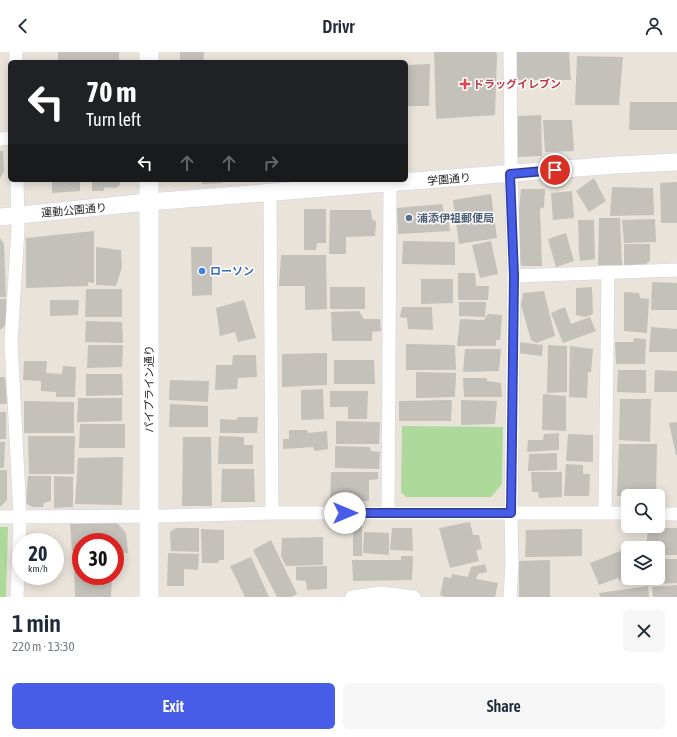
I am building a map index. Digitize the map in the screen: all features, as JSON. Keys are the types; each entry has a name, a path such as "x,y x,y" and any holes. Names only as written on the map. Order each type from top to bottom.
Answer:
{"main road":[{"name":"パイプライン通り","path":"148,182 149,597"}],"street":[{"path":"510,52 510,174 514,276 511,513 512,565 510,597"},
{"name":"学園通り","path":"148,202 615,165 677,162"},
{"path":"17,182 18,229 6,342 20,516 17,597"},
{"path":"388,513 390,184"},
{"path":"270,193 272,513"},
{"name":"運動公園通り","path":"0,217 148,202"},
{"path":"514,276 677,270"},
{"path":"605,513 608,272"},
{"path":"0,517 272,513 621,513"},
{"path":"665,514 677,514"},
{"path":"352,597 381,592 414,597"}],"green space":[{"path":"402,426 503,427 502,484 491,497 406,497 401,492"},
{"path":"0,527 8,527 6,597 0,597"}],"building":[{"path":"58,52 119,52 119,60 58,60"},
{"path":"180,52 204,52 203,60 180,60"},
{"name":"ドラッグイレブン","path":"434,52 495,52 497,54 495,115 436,119"},
{"path":"517,52 569,52 571,80 517,80"},
{"path":"577,56 623,57 619,105 575,105"},
{"path":"430,64 429,106 408,106 408,65"},
{"path":"630,102 677,102 677,130 629,130"},
{"path":"541,115 542,156 517,157 518,116"},
{"path":"543,120 572,120 574,151 545,152"},
{"path":"0,151 3,151 4,171 0,179"},
{"path":"594,178 606,201 589,212 576,191"},
{"path":"52,182 80,182 80,191 52,193"},
{"path":"92,182 120,182 120,185 116,188 105,187 103,191 92,191"},
{"path":"202,182 222,182 222,183 202,184"},
{"path":"677,182 677,223 661,223 660,183"},
{"path":"612,187 653,188 654,215 610,216"},
{"path":"521,189 545,189 544,207 540,209 542,266 522,266 518,262 516,209 519,209"},
{"path":"572,191 574,218 553,220 551,193"},
{"path":"491,194 497,238 459,244 453,200"},
{"path":"442,204 445,217 448,217 450,231 398,234 397,208"},
{"path":"304,209 326,209 326,243 317,243 316,250 304,250"},
{"path":"330,210 371,210 372,219 376,222 375,236 346,237 346,254 329,254"},
{"path":"599,218 620,218 622,265 598,265"},
{"path":"655,219 656,242 624,243 622,220"},
{"path":"578,220 594,220 595,259 580,261"},
{"path":"94,231 94,283 88,282 88,286 26,288 26,238"},
{"path":"566,233 574,261 556,267 548,239"},
{"path":"0,238 4,244 6,297 0,297"},
{"path":"403,241 455,242 455,265 402,264"},
{"path":"491,241 498,274 480,278 472,245"},
{"path":"624,244 650,244 650,261 647,265 624,265"},
{"path":"96,247 121,250 122,267 116,286 96,285"},
{"name":"ローソン","path":"191,247 212,247 212,295 192,296"},
{"path":"281,255 326,255 327,309 305,310 305,286 279,286"},
{"path":"458,273 475,273 476,286 489,286 488,300 458,300"},
{"path":"421,279 453,279 453,303 421,304"},
{"path":"652,282 677,283 677,310 651,310"},
{"path":"330,287 365,287 365,309 330,309"},
{"path":"592,287 593,314 585,317 576,315 576,288"},
{"path":"86,289 122,289 122,317 85,317"},
{"path":"544,291 555,336 536,343 531,340 521,305 523,293"},
{"path":"624,292 639,293 640,298 649,299 647,333 624,331"},
{"path":"0,299 6,299 7,324 0,330"},
{"path":"50,300 79,300 78,315 50,316"},
{"path":"244,300 256,338 238,342 235,332 220,336 216,308"},
{"path":"459,302 486,302 485,317 459,316"},
{"path":"402,307 432,307 433,330 408,329 407,318 400,317"},
{"path":"565,307 571,324 590,317 596,331 563,343 551,313"},
{"path":"359,311 364,319 380,319 381,331 372,332 372,341 332,341 331,312"},
{"path":"488,314 502,315 500,340 496,340 496,346 457,346 460,319 484,320"},
{"path":"86,321 122,322 123,343 85,342"},
{"path":"651,327 677,329 677,352 649,352"},
{"path":"634,338 646,339 645,364 616,364 615,342 633,342"},
{"path":"518,342 543,345 542,356 517,353"},
{"path":"406,344 455,345 456,370 406,370"},
{"path":"88,345 123,345 122,367 87,368"},
{"path":"548,345 567,346 567,392 547,393"},
{"path":"570,346 593,349 591,372 588,372 587,398 569,397"},
{"path":"465,349 501,349 499,371 463,372"},
{"path":"327,353 327,385 282,387 282,354"},
{"path":"233,355 256,355 257,377 238,378 237,389 215,390 216,365 232,365"},
{"path":"334,360 374,360 375,384 334,384"},
{"path":"24,361 47,361 46,373 62,374 63,366 76,367 75,397 56,397 56,392 41,391 41,381 23,380"},
{"path":"618,370 646,370 646,393 617,392"},
{"path":"655,370 677,371 677,392 654,392"},
{"path":"416,372 456,373 455,397 416,398"},
{"path":"86,374 122,374 123,395 86,396"},
{"path":"0,377 5,377 7,404 0,404"},
{"path":"463,378 487,378 487,381 501,383 502,397 464,397"},
{"path":"170,380 209,381 208,402 169,400"},
{"path":"323,389 324,419 301,420 301,390"},
{"path":"330,391 368,391 367,419 348,419 348,407 330,407"},
{"path":"543,394 566,396 566,431 542,430"},
{"path":"78,398 122,398 122,421 77,422"},
{"path":"620,399 651,399 650,442 619,440"},
{"path":"452,400 451,421 399,421 399,401"},
{"path":"461,400 497,401 495,424 461,425"},
{"path":"24,401 74,402 74,433 24,433"},
{"path":"170,404 208,406 208,427 169,427"},
{"path":"0,412 6,412 6,439 0,439"},
{"path":"238,417 258,417 257,433 220,433 220,419 236,420"},
{"path":"336,421 380,422 379,444 336,444"},
{"path":"677,422 677,455 676,455 669,423"},
{"path":"80,424 125,424 125,448 79,448"},
{"path":"289,430 307,430 308,433 327,431 328,449 315,451 313,447 283,449 283,439 289,439"},
{"path":"559,433 559,450 527,452 528,440 543,440 544,434"},
{"path":"568,434 593,435 593,462 566,461"},
{"path":"28,436 75,436 74,474 29,474"},
{"path":"219,436 244,437 244,445 253,445 253,464 218,464"},
{"path":"183,437 211,437 212,506 182,506"},
{"path":"0,442 5,442 4,468 0,468"},
{"path":"619,444 657,444 656,489 621,489 621,496 617,496"},
{"path":"335,446 370,447 371,451 380,452 379,469 335,468"},
{"path":"557,453 557,470 528,471 529,454"},
{"path":"123,457 122,505 75,504 78,458"},
{"path":"566,464 583,465 583,474 590,474 589,496 564,496"},
{"path":"222,469 254,469 255,502 221,502"},
{"path":"0,470 7,470 7,500 0,507"},
{"path":"331,472 378,472 378,479 369,480 369,501 330,502"},
{"path":"531,472 562,472 562,497 539,498 538,492 532,492"},
{"path":"28,476 51,476 51,501 44,503 43,507 32,507 26,503"},
{"path":"54,476 73,477 73,507 54,508"},
{"path":"470,522 473,535 479,535 482,549 476,550 479,561 450,568 439,528"},
{"path":"117,523 126,533 128,553 124,553 124,533 72,533 72,551 70,524"},
{"path":"353,525 362,525 362,556 353,556"},
{"path":"176,528 199,528 199,552 171,551 170,532"},
{"path":"392,528 412,528 413,551 390,550"},
{"path":"665,528 677,528 677,555 665,555 665,541 647,541 648,533 665,533"},
{"path":"201,529 224,530 224,560 219,560 218,563 202,563"},
{"path":"582,529 582,556 525,557 526,530"},
{"path":"364,532 389,533 389,555 363,553"},
{"path":"323,537 323,565 286,566 281,556 282,538"},
{"path":"271,540 297,594 291,597 277,597 253,550"},
{"path":"621,551 621,582 618,578 599,585 590,563"},
{"path":"168,553 199,554 198,570 184,569 184,586 167,586"},
{"path":"401,556 413,556 412,580 353,581 352,560 401,560"},
{"path":"251,557 269,597 245,597 230,566"},
{"path":"665,559 677,559 677,583 665,584"},
{"path":"550,560 550,597 519,597 519,561"},
{"path":"485,564 487,572 478,574 476,579 498,583 495,597 444,597 440,595 444,577 451,578 452,574 468,577 471,567"},
{"path":"327,566 327,589 307,590 306,581 296,580 296,567"},
{"path":"75,585 112,585 111,597 75,597"},
{"path":"677,585 677,597 653,597 652,587"},
{"path":"648,586 649,597 600,597 599,593"}],"place":[{"name":"ドラッグイレブン","path":"465,84"},
{"name":"浦添伊祖郵便局","path":"409,218"},
{"name":"ローソン","path":"202,271"}],"route":[{"path":"345,513 511,513 514,276 510,174 555,170"}]}
